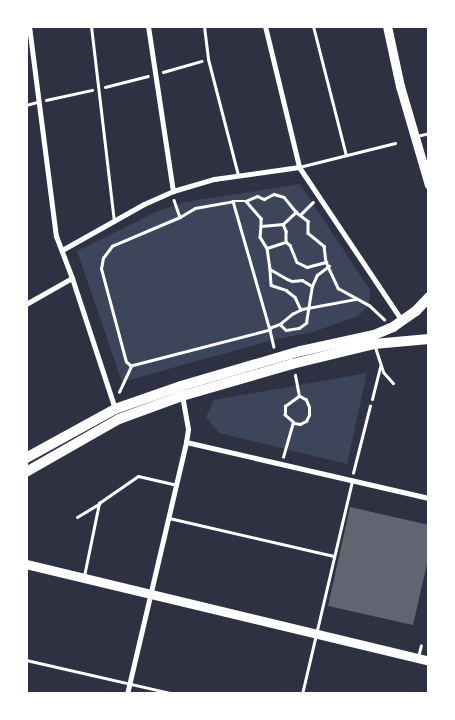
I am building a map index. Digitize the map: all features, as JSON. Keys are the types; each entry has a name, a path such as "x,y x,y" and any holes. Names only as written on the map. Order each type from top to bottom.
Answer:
{"main road":[{"path":"26,472 119,419 182,391 301,351 374,334 398,324 429,297"},
{"path":"26,458 115,409 374,344 429,339"}],"street":[{"path":"29,26 56,236 119,419"},
{"path":"148,26 173,191"},
{"path":"264,26 299,166 398,324"},
{"path":"387,26 414,137 429,184"},
{"path":"62,250 144,204 173,191 238,175 299,166"},
{"path":"26,304 72,278"},
{"path":"128,694 186,442 188,429 182,391"},
{"path":"186,442 429,498"},
{"path":"26,564 151,596 429,661"}],"lane":[{"path":"91,26 114,222"},
{"path":"204,26 208,59 238,175"},
{"path":"313,26 346,155"},
{"path":"26,105 38,102"},
{"path":"414,137 429,133"},
{"path":"299,166 394,143"},
{"path":"374,344 383,372 393,384"},
{"path":"372,399 380,365"},
{"path":"77,517 138,476 177,486"},
{"path":"302,694 352,480"},
{"path":"84,579 99,503"},
{"path":"169,518 334,556"},
{"path":"418,659 421,645"},
{"path":"26,660 175,694"}],"path":[{"path":"155,74 208,59"},
{"path":"131,366 126,362 101,269 103,258 112,246 180,217 195,208 246,201 257,196 264,199 274,194 284,197 296,212 308,220 308,233 324,246 326,262 338,288 398,324"},
{"path":"246,201 261,218 260,237 267,248 271,285 286,290 295,297 301,310"},
{"path":"234,202 272,340"},
{"path":"300,215 312,202"},
{"path":"174,206 180,217"},
{"path":"261,226 283,224 296,212"},
{"path":"283,224 286,231 286,242 290,246 297,262 306,267 326,262"},
{"path":"267,248 286,242"},
{"path":"280,324 286,330 298,328 306,323 310,308 312,286 317,275 329,266"},
{"path":"270,269 273,273 292,282 302,280 312,286"},
{"path":"122,382 131,366 270,329 301,310 358,299"},
{"path":"292,364 299,396 306,400 309,407 309,415 306,421 300,424 293,422 285,415 285,406 299,396"},
{"path":"352,480 372,399"},
{"path":"282,463 293,422"}],"shaded area":[{"path":"300,184 370,290 369,305 358,316 313,332 272,340 122,382 77,251 156,212 185,202"},
{"path":"367,373 347,464 219,433 206,417 214,400"}],"building":[{"path":"350,507 429,525 429,555 413,625 328,606"}]}
